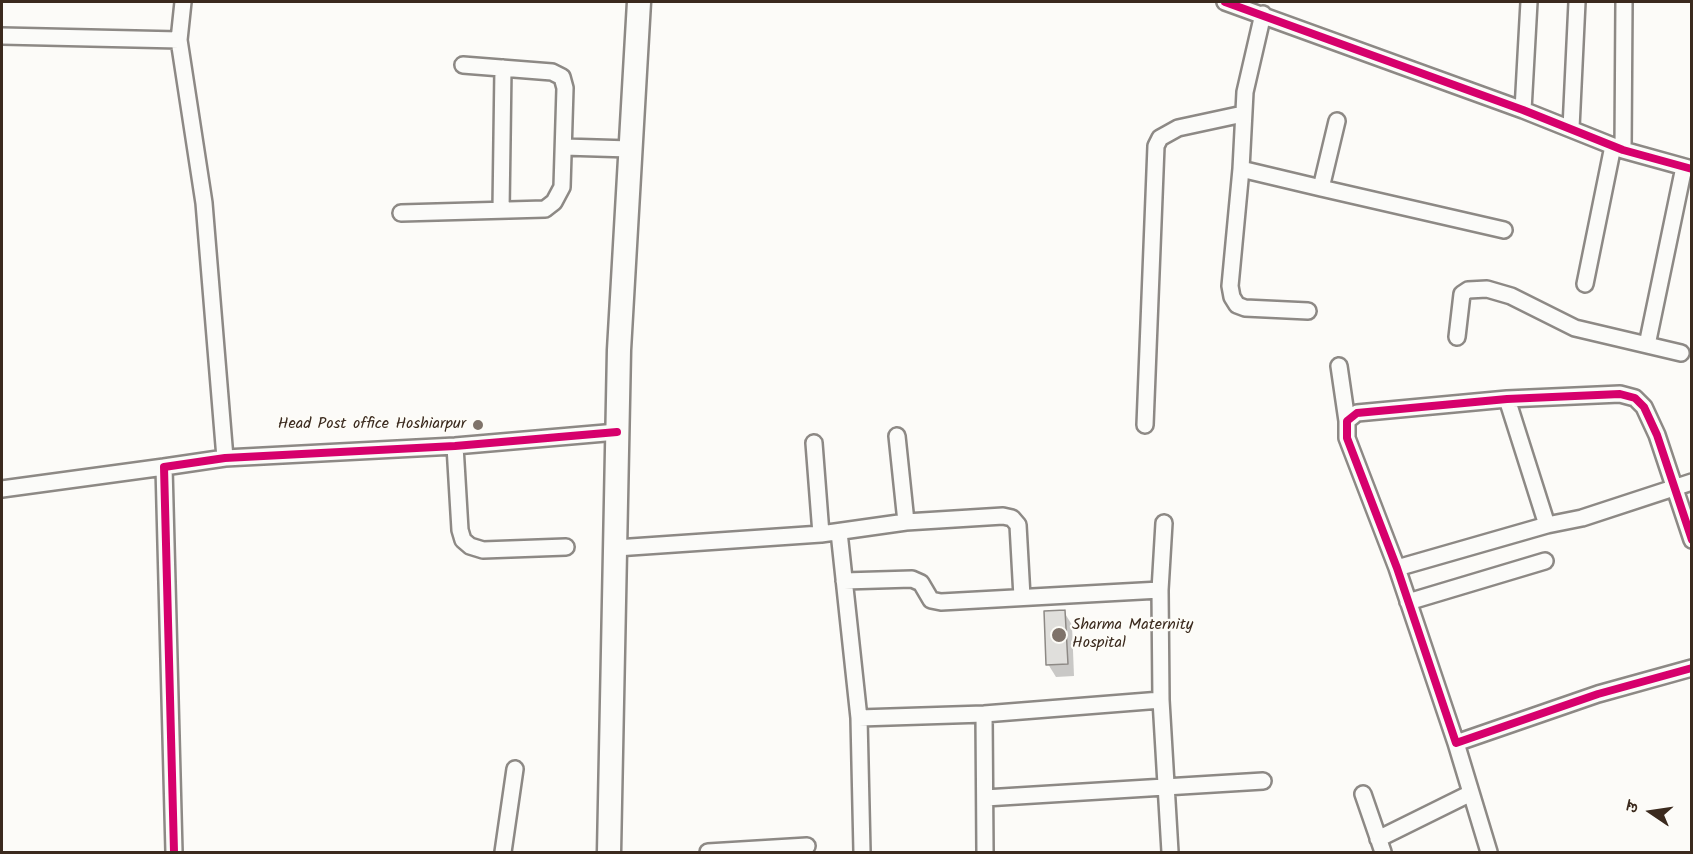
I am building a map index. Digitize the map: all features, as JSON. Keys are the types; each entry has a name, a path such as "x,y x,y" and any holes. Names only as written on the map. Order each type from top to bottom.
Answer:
{"highway":[{"path":"609,852 619,350 639,2"}],"street":[{"path":"183,2 179,40 204,202 225,458"},
{"path":"1225,2 1523,110 1618,148 1688,168 1647,345"},
{"path":"1523,110 1529,2"},
{"path":"1571,128 1577,2"},
{"path":"1585,284 1618,148 1624,2"},
{"path":"1263,14 1243,114 1241,169 1230,286 1232,297 1237,305 1245,308 1308,311"},
{"path":"2,36 179,40"},
{"path":"401,213 545,208 555,202 562,187 566,88 562,77 552,72 463,65"},
{"path":"501,210 503,68"},
{"path":"1145,425 1156,146 1160,138 1168,132 1243,114"},
{"path":"1321,188 1337,121"},
{"path":"564,147 630,149"},
{"path":"1241,169 1504,230"},
{"path":"1457,337 1462,294 1477,289 1511,296 1575,328 1681,353"},
{"path":"1339,366 1347,421 1347,438 1397,568 1456,743 1469,794 1489,852"},
{"path":"1347,421 1357,413 1508,399 1597,394 1620,394 1635,398 1644,407 1675,487 1692,540"},
{"path":"1508,399 1547,525"},
{"path":"2,489 225,458 455,446 617,432"},
{"path":"897,436 906,522"},
{"path":"814,443 821,534"},
{"path":"455,446 460,530 464,540 470,546 483,550 566,548"},
{"path":"164,467 174,852"},
{"path":"1397,568 1547,525 1582,518 1692,482"},
{"path":"616,548 821,534 906,522 1003,516 1012,518 1018,525 1022,597"},
{"path":"1164,523 1160,590 1161,700 1164,786 1170,852"},
{"path":"839,531 859,718 862,852"},
{"path":"1408,602 1545,561"},
{"path":"844,581 912,579 921,583 931,600 941,602 1160,590"},
{"path":"1456,743 1598,694 1692,668"},
{"path":"859,718 984,714 1161,700"},
{"path":"984,714 986,852"},
{"path":"502,852 515,769"},
{"path":"986,798 1263,781"},
{"path":"1363,794 1380,846 1469,794"},
{"path":"708,852 807,846"}],"building":[{"path":"1065,610 1068,664 1046,665 1044,611"}],"cycle path":[{"path":"1225,2 1523,110 1623,150 1692,169"},
{"path":"1692,540 1657,435 1644,407 1635,398 1620,394 1507,399 1357,413 1347,421 1347,438 1397,568 1456,743 1598,694 1692,668"},
{"path":"174,852 164,467 225,458 455,446 617,432"}],"place":[{"name":"Head Post office Hoshiarpur","path":"478,425"},
{"name":"Sharma Maternity Hospital","path":"1059,635"}]}
